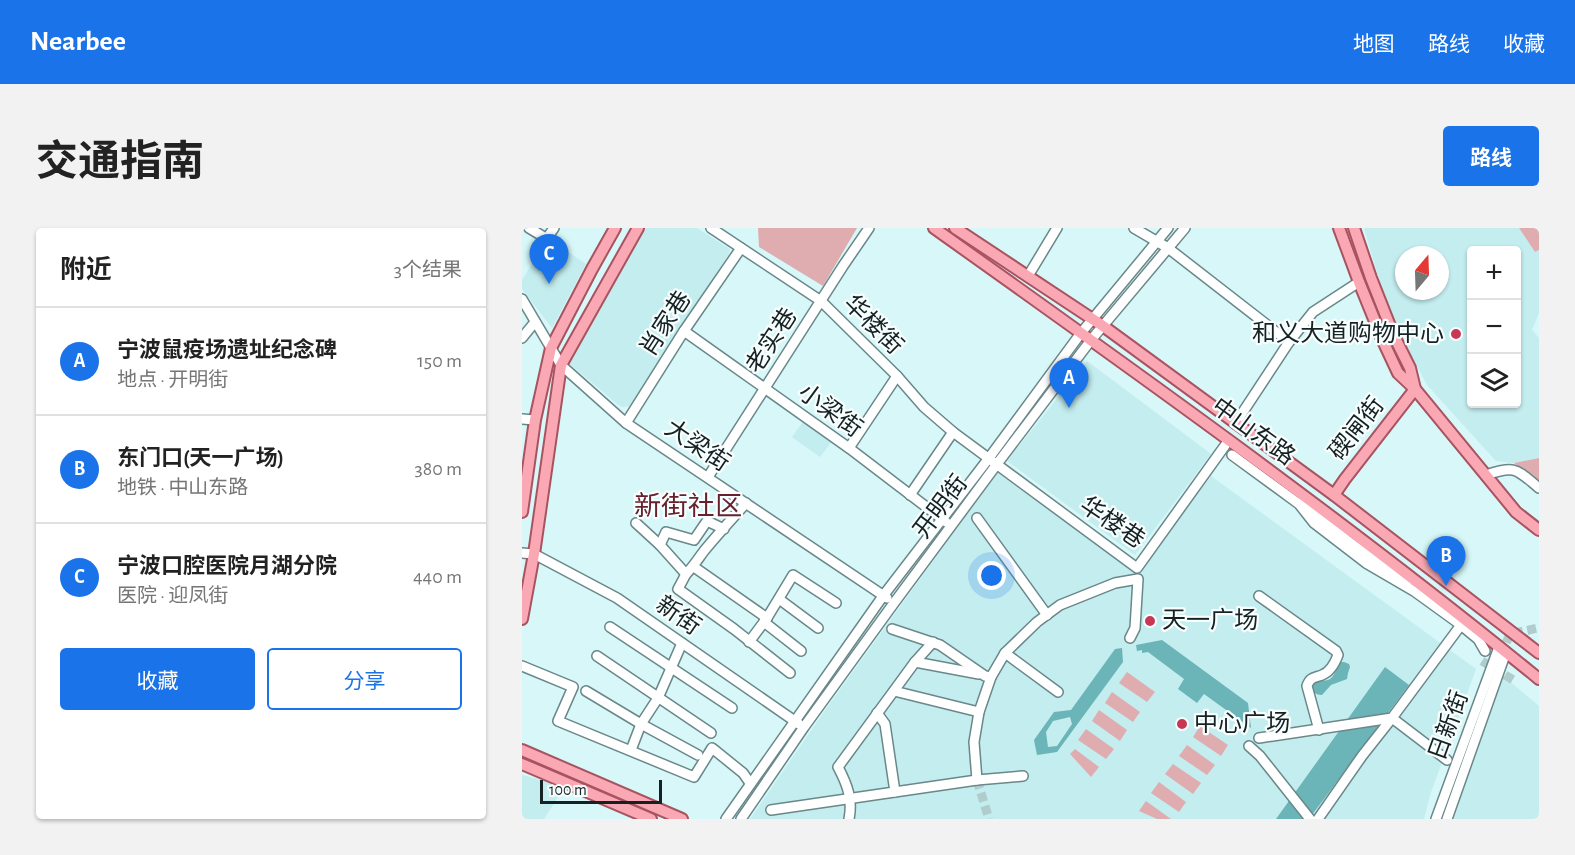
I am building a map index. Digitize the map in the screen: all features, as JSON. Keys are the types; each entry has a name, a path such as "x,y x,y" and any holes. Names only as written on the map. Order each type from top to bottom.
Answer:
{"main road":[{"path":"522,512 524,477 551,348 615,228"},
{"path":"522,619 534,554 561,365 638,228"},
{"name":"中山东路","path":"934,228 1229,440 1418,583 1539,679"},
{"name":"中山东路","path":"955,228 1098,322 1334,495 1539,653"},
{"path":"1340,228 1359,282 1398,373 1415,388 1516,512 1539,530"},
{"path":"1354,228 1386,317 1410,368 1415,388"},
{"name":"碶闸街","path":"1334,495 1415,388"},
{"path":"522,750 682,819"},
{"path":"522,764 651,819"}],"street":[{"path":"529,228 547,238 554,228"},
{"name":"华楼街","path":"711,228 821,301 897,376 924,407 993,461"},
{"name":"老实巷","path":"708,477 869,228"},
{"path":"1028,276 1057,228"},
{"path":"1134,228 1168,248 1289,342"},
{"name":"开明街","path":"726,819 883,596 942,519 993,461 1091,340 1098,322 1168,228"},
{"name":"开明街","path":"741,819 804,727 951,526 1081,333 1098,322 1185,228"},
{"name":"肖家巷","path":"626,423 684,331 741,248"},
{"path":"1235,424 1289,342 1313,312 1359,282"},
{"name":"大梁街","path":"522,299 561,365 626,423 894,603"},
{"path":"522,338 535,322"},
{"name":"小梁街","path":"684,331 849,448 951,526"},
{"path":"849,448 897,376"},
{"path":"522,418 535,420"},
{"path":"910,495 954,432"},
{"name":"华楼巷","path":"993,461 1137,568 1229,440"},
{"name":"中山东路","path":"1232,455 1299,504 1314,524 1366,563 1414,591 1461,625 1479,639 1485,651"},
{"path":"1486,475 1504,469 1514,469 1539,488"},
{"path":"746,503 686,574 678,589 790,673"},
{"path":"977,518 1047,615"},
{"path":"660,545 666,532 694,540 707,520 724,529"},
{"path":"636,523 686,574"},
{"name":"新街","path":"522,553 534,554 617,598 804,727"},
{"path":"694,567 766,620 801,651"},
{"path":"749,642 766,620 794,575 836,603"},
{"path":"977,780 974,742 988,676 1005,653 1026,632 1060,605 1110,585 1138,579 1135,628 1130,638"},
{"path":"1259,596 1336,651 1338,655 1330,670 1314,676 1309,680 1307,686 1319,730"},
{"path":"779,600 818,628"},
{"path":"1318,819 1362,756 1461,625"},
{"path":"610,627 732,708"},
{"path":"892,629 940,645 988,676"},
{"path":"849,819 851,798 845,779 838,767 915,662 933,642"},
{"path":"631,750 641,724 658,698 682,643"},
{"name":"日新街","path":"1448,819 1502,649"},
{"name":"日新街","path":"1436,819 1502,649"},
{"path":"1005,653 1058,692"},
{"path":"597,656 711,733"},
{"path":"915,662 988,676"},
{"path":"522,666 573,687 558,721 694,777 712,748 743,773 750,783"},
{"path":"586,691 698,754"},
{"path":"894,691 979,712"},
{"path":"877,713 885,724 895,792"},
{"path":"1259,738 1392,718 1446,759"},
{"path":"1249,746 1260,756 1310,819"},
{"path":"771,810 977,780 1023,776"}],"shaded area":[{"path":"643,228 697,228 730,249 729,254 631,406 622,407 570,364"},
{"path":"758,228 857,228 823,286 759,247"},
{"path":"1364,228 1519,228 1535,252 1539,250 1539,313 1532,330 1539,338 1539,458 1514,463 1496,461 1427,385 1388,310"},
{"path":"1519,228 1539,228 1539,250 1535,252"},
{"path":"548,238 586,264 552,328 522,289 522,280"},
{"path":"1087,361 1211,454 1135,555 1007,461"},
{"path":"805,419 833,440 820,457 792,437"},
{"path":"1539,458 1539,483 1514,463"},
{"name":"天一广场","path":"999,470 1138,574 1211,476 1476,669 1430,795 1424,819 750,819 828,706"},
{"path":"1127,672 1155,692 1147,702 1119,683"},
{"path":"1502,675 1539,706 1539,819 1453,819"},
{"path":"1112,692 1140,712 1133,722 1105,703"},
{"path":"1099,710 1127,730 1120,741 1092,721"},
{"path":"1200,726 1228,745 1221,756 1193,737"},
{"path":"1086,729 1114,749 1106,759 1078,740"},
{"path":"1187,745 1215,765 1207,775 1179,756"},
{"path":"1075,749 1099,767 1091,777 1070,754"},
{"path":"1173,764 1201,783 1193,794 1165,774"},
{"path":"522,775 565,786 544,819 522,819"},
{"path":"1159,782 1186,802 1179,812 1151,793"},
{"path":"1146,801 1171,819 1157,819 1139,811"}],"water":[{"path":"1162,640 1248,703 1251,728 1204,694 1197,703 1178,689 1184,679 1148,652 1137,651 1136,645"},
{"path":"1122,648 1123,662 1057,752 1037,755 1034,740 1054,712 1071,710 1115,649","holes":["1070,717 1072,724 1057,746 1048,747 1046,732 1053,721"]},
{"path":"1340,662 1349,664 1347,679 1331,685 1322,695 1315,693 1312,690 1313,682 1330,679"},
{"path":"1385,667 1409,685 1309,819 1276,819"}],"tunnel":[{"path":"1501,655 1510,634 1538,628"},
{"path":"1482,661 1515,681"},
{"path":"977,780 989,819"}],"place":[{"name":"宁波口腔医院月湖分院","path":"549,284"},
{"name":"和义大道购物中心","path":"1456,334"},
{"name":"宁波鼠疫场遗址纪念碑","path":"1069,408"},
{"name":"东门口(天一广场)","path":"1446,586"},
{"name":"天一广场","path":"1150,621"},
{"name":"中心广场","path":"1182,724"}],"district":[{"name":"新街社区","path":"688,506"}]}
